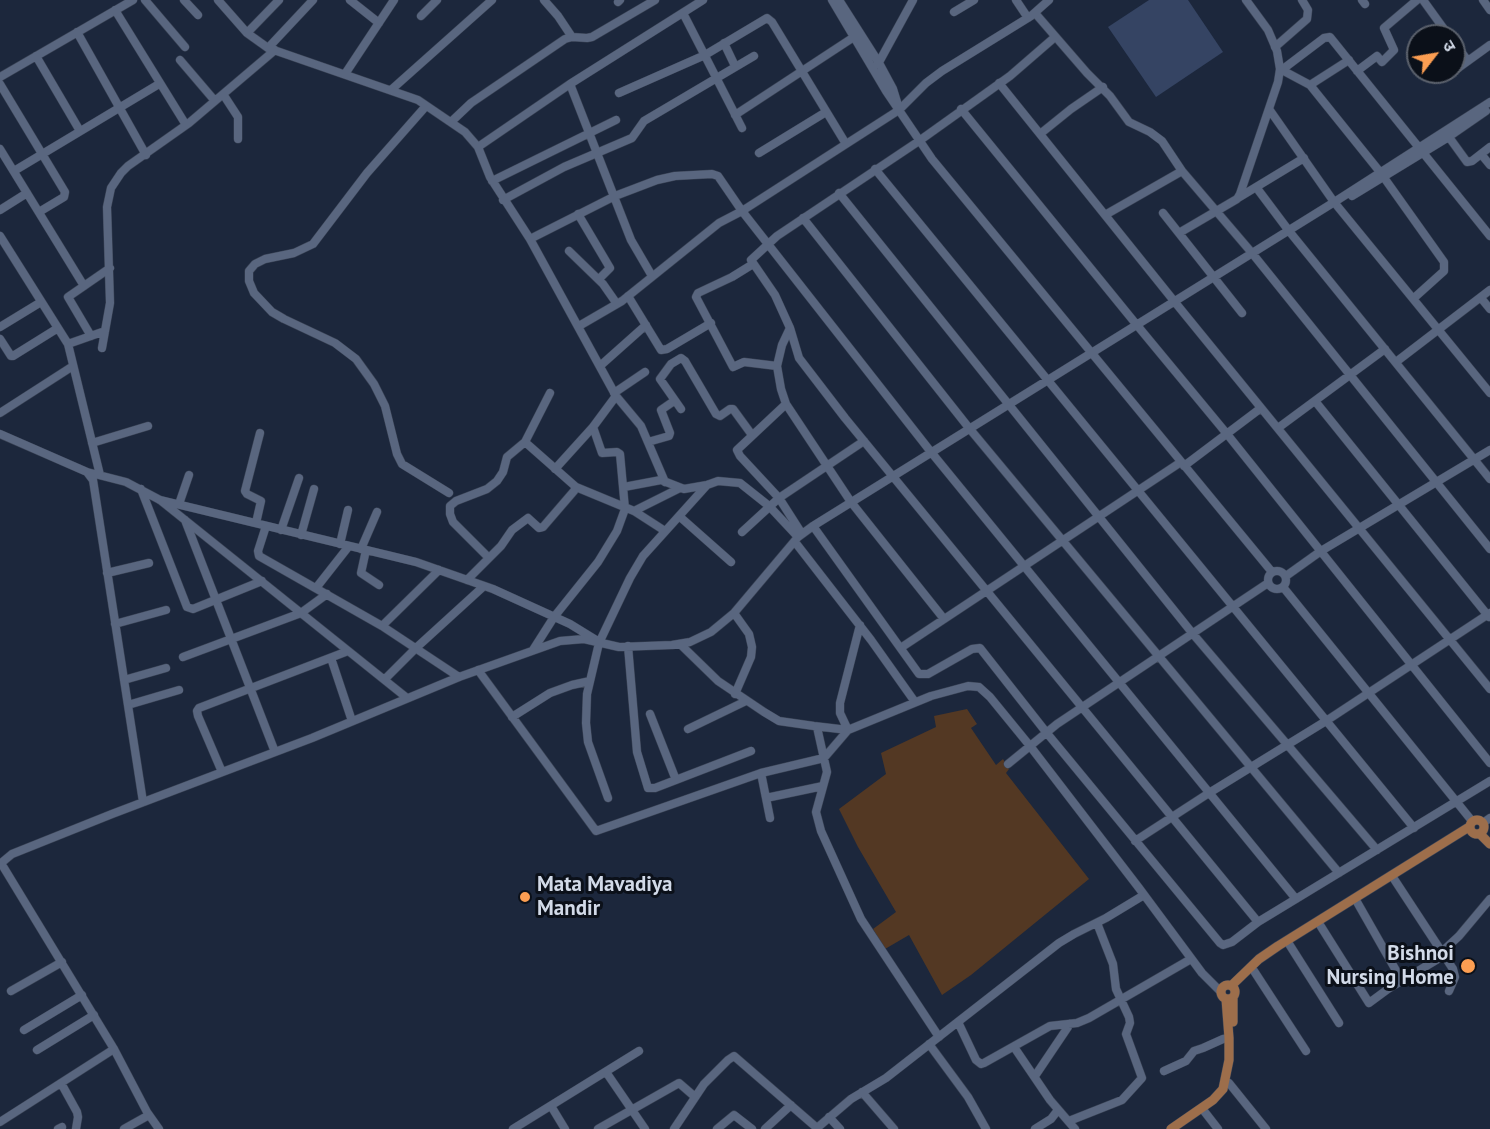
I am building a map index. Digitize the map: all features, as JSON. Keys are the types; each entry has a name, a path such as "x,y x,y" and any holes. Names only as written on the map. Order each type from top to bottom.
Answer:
{"main road":[{"path":"1480,828 1490,844"},
{"path":"1229,992 1289,944 1480,828"},
{"path":"1171,1129 1213,1100 1223,1089 1230,1038 1229,992 1259,959 1480,828"},
{"path":"1182,1128 1222,1096 1228,1083 1232,1052 1229,992"}],"street":[{"path":"0,77 133,0"},
{"path":"145,0 185,47"},
{"path":"184,0 198,15"},
{"path":"218,0 247,33 272,49 391,90 426,106 465,132 477,147 503,200 530,239 615,395 637,421 665,482"},
{"path":"247,33 279,0"},
{"path":"102,348 110,303 107,207 111,188 121,173 186,125 272,49 313,0"},
{"path":"345,74 394,0"},
{"path":"421,16 437,0"},
{"path":"391,90 492,0"},
{"path":"544,0 572,37"},
{"path":"451,122 471,104 542,54 572,37 592,36 655,0"},
{"path":"477,147 570,84 703,0"},
{"path":"875,65 913,0"},
{"path":"954,12 974,0"},
{"path":"1016,0 1103,87 1129,122 1156,135 1182,171 1252,253 1490,549"},
{"path":"579,326 628,296 712,228 742,212 899,110 926,83 942,71 1031,16 1049,0"},
{"path":"1237,199 1242,190 1281,69 1268,30 1246,0"},
{"path":"1275,47 1307,19 1308,10 1302,0"},
{"path":"1357,71 1377,56 1382,62 1394,50 1384,28 1418,0"},
{"path":"1423,0 1440,24"},
{"path":"1483,0 1490,10"},
{"path":"352,1 379,23"},
{"path":"837,1 899,110 932,159 1272,572"},
{"path":"115,10 186,125"},
{"path":"683,13 742,128"},
{"path":"619,93 705,55 764,19 769,19 846,144"},
{"path":"77,32 146,155"},
{"path":"735,115 857,35"},
{"path":"1055,37 999,83 920,141 839,193 767,244 752,258 753,264 775,295 790,328 799,358 864,441 1258,922"},
{"path":"1281,69 1327,37 1333,39 1490,236"},
{"path":"724,43 735,66"},
{"path":"1466,58 1468,61 1490,45"},
{"path":"36,56 80,131"},
{"path":"503,200 564,167 632,138 642,123 754,56"},
{"path":"180,60 215,101"},
{"path":"1310,85 1349,60"},
{"path":"1281,69 1310,85 1382,174 1441,257 1445,266 1444,271 1413,298"},
{"path":"999,83 1490,689"},
{"path":"0,84 66,194 39,212"},
{"path":"14,171 159,84"},
{"path":"570,84 599,152 634,246 652,276"},
{"path":"1040,134 1103,87"},
{"path":"223,94 238,117 238,139"},
{"path":"1447,134 1490,102"},
{"path":"426,106 367,173 313,244 294,253 266,259 255,264 249,271 249,281 254,293 272,312 284,320 335,343 356,359 378,390 402,464 449,493"},
{"path":"159,1129 149,1115 114,1048 0,861 12,854 275,752 459,677 560,641 584,639 628,646 680,644 711,632 734,613 798,537 813,526 1136,324 1490,108"},
{"path":"962,109 1227,434 1490,763"},
{"path":"1269,109 1335,202 1490,393"},
{"path":"759,153 826,112"},
{"path":"492,181 616,120"},
{"path":"1447,134 1467,162 1472,161 1490,147"},
{"path":"0,149 84,286"},
{"path":"1481,154 1490,165"},
{"path":"1179,233 1304,158"},
{"path":"875,169 1414,828"},
{"path":"1105,215 1182,171"},
{"path":"530,239 615,196 665,178 712,174 718,176 742,212 930,452 1296,899"},
{"path":"1256,187 1490,479"},
{"path":"0,210 27,193"},
{"path":"839,193 1193,634 1377,850"},
{"path":"1163,213 1242,313"},
{"path":"578,214 610,268 598,279"},
{"path":"803,218 969,428 1339,873"},
{"path":"0,236 68,344 100,475"},
{"path":"569,251 598,279 617,304"},
{"path":"753,264 697,295 697,300 733,367 744,362 777,366"},
{"path":"91,336 68,299 70,294 110,268"},
{"path":"1396,362 1490,290"},
{"path":"628,296 658,347 664,350 711,323"},
{"path":"1481,298 1490,309"},
{"path":"0,327 41,302"},
{"path":"600,366 646,325"},
{"path":"0,339 11,356 14,356 58,328"},
{"path":"790,328 782,345 777,366 786,404 851,502 944,619"},
{"path":"68,344 105,331"},
{"path":"1278,428 1385,349"},
{"path":"681,409 660,379 672,363 681,358 718,416 733,409 752,435"},
{"path":"0,413 73,366"},
{"path":"555,469 593,427 615,395 645,372"},
{"path":"489,558 453,522 450,506 497,482 503,472 507,457 525,442 550,393"},
{"path":"648,442 669,436 670,433 661,410 674,401"},
{"path":"1136,841 1489,615 1315,401"},
{"path":"786,404 739,448 738,453 779,498 798,537"},
{"path":"902,647 1137,491 1183,464 1261,408"},
{"path":"92,443 148,426"},
{"path":"533,650 554,617 598,562 617,531 625,509 620,454 617,452 602,453 593,427"},
{"path":"256,524 261,501 245,491 260,433"},
{"path":"0,434 87,472 141,489 160,500 407,698"},
{"path":"742,532 779,498 864,441"},
{"path":"525,442 576,487 634,511 665,531"},
{"path":"1286,576 1321,551 1397,504 1490,450"},
{"path":"87,472 93,480 143,802"},
{"path":"180,504 189,475"},
{"path":"281,530 299,478"},
{"path":"624,487 657,481 690,489 718,481 740,483 769,506 798,537 915,702"},
{"path":"608,798 588,742 586,723 590,681 599,642 636,568 651,546 707,485"},
{"path":"467,580 501,546 512,530 526,519 530,518 539,528 543,527 576,487"},
{"path":"634,511 680,488"},
{"path":"141,489 184,604 189,609 262,581"},
{"path":"301,535 314,489"},
{"path":"160,500 416,562 484,586 570,624 599,642"},
{"path":"340,544 348,510"},
{"path":"377,512 360,569 361,573 379,585"},
{"path":"679,516 731,562"},
{"path":"184,519 275,752"},
{"path":"266,526 259,556 382,626 459,677"},
{"path":"813,526 902,647 916,670 923,676 980,648 1220,944 1232,942 1258,922 1490,782"},
{"path":"316,588 349,546"},
{"path":"107,573 149,563"},
{"path":"382,626 439,570"},
{"path":"1008,764 1046,732 1268,583 1272,572 1280,570 1286,576 1286,584 1283,587 1275,589 1268,583"},
{"path":"385,679 484,586"},
{"path":"1283,587 1456,802 1480,828"},
{"path":"183,657 301,613 327,594"},
{"path":"115,624 166,610"},
{"path":"734,613 749,633 752,647 751,657 735,694"},
{"path":"848,730 840,713 840,703 860,625"},
{"path":"680,644 718,681 779,721 848,730"},
{"path":"628,646 636,741 646,785 651,790 752,751"},
{"path":"222,772 197,711 202,706 348,651"},
{"path":"331,658 352,721"},
{"path":"124,680 166,668"},
{"path":"478,670 596,831 761,773 824,758 848,730 931,696 968,686 979,687 1030,746 1202,973 1229,992"},
{"path":"512,717 550,693 590,681"},
{"path":"128,705 179,690"},
{"path":"688,729 746,701"},
{"path":"650,714 676,780"},
{"path":"817,727 827,772 817,805 816,818 869,932 939,1037"},
{"path":"761,773 770,818"},
{"path":"766,798 823,786"},
{"path":"1394,879 1455,974 1449,991"},
{"path":"674,1129 694,1096 728,1059 734,1056 816,1128 862,1092 886,1078 1059,943 1144,895"},
{"path":"1320,925 1368,1003 1438,959 1490,899"},
{"path":"1357,902 1402,981"},
{"path":"1069,1121 1122,1100 1142,1079 1126,1034 1130,1020 1115,985 1113,964 1097,923"},
{"path":"1289,944 1339,1023"},
{"path":"958,1022 976,1060 981,1064 1050,1026 1070,1024 1089,1018 1191,959"},
{"path":"11,991 62,962"},
{"path":"1254,971 1306,1051"},
{"path":"24,1030 82,995"},
{"path":"37,1050 94,1015"},
{"path":"1035,1076 1070,1024"},
{"path":"1164,1071 1186,1061 1194,1051 1230,1038"},
{"path":"929,1044 963,1088 986,1129"},
{"path":"1014,1047 1058,1110 1076,1129"},
{"path":"0,1122 114,1048"},
{"path":"514,1129 639,1051"},
{"path":"606,1072 645,1129"},
{"path":"61,1083 77,1112 76,1129"},
{"path":"598,1129 679,1083 694,1096"},
{"path":"1228,1083 1266,1129"},
{"path":"862,1092 894,1129"},
{"path":"765,1129 791,1105"},
{"path":"551,1106 565,1129"},
{"path":"1035,1129 1051,1119 1058,1110"},
{"path":"1204,1111 1218,1129"},
{"path":"124,1129 149,1115"},
{"path":"717,1129 734,1115 752,1129"},
{"path":"829,1117 840,1129"}],"shaded area":[{"path":"967,709 977,724 971,728 996,765 1003,759 1009,769 1006,773 1089,879 971,975 942,995 909,935 885,949 873,929 896,912 839,809 886,774 881,753 936,727 934,716"}],"water":[{"path":"1149,0 1188,0 1223,52 1156,97 1108,27"}],"place":[{"name":"Mata Mavadiya Mandir","path":"525,897"},
{"name":"Bishnoi Nursing Home","path":"1468,966"}]}
